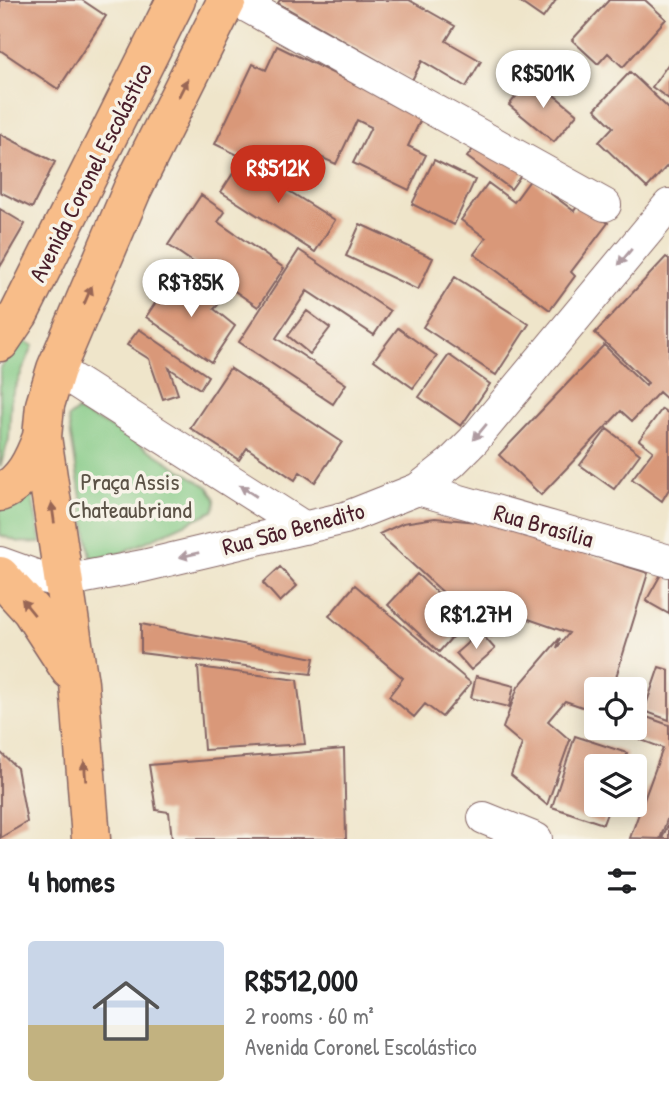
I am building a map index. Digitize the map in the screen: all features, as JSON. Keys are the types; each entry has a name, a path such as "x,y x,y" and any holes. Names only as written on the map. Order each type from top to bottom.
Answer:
{"main road":[{"name":"Avenida Coronel Escolástico","path":"0,342 19,314 176,0"},
{"name":"Avenida Coronel Escolástico","path":"91,839 79,684 42,437 45,405 56,369 132,190 227,0"},
{"path":"0,492 8,489 28,467 42,437"},
{"path":"0,576 31,610 54,641 79,684"}],"street":[{"path":"236,0 605,205"},
{"name":"Rua São Benedito","path":"0,563 36,576 64,581 143,566 345,518 418,489 451,463 473,440 669,205"},
{"path":"56,369 305,528"},
{"name":"Rua Brasília","path":"418,489 669,561"},
{"path":"484,818 536,839"}],"green space":[{"path":"20,338 33,346 11,397 9,439 0,467 0,369"},
{"name":"Praça Assis Chateaubriand","path":"77,411 122,433 208,487 214,496 213,511 119,554 91,558 68,418"},
{"path":"29,481 41,543 19,542 0,535 0,501"}],"building":[{"path":"0,0 82,0 106,16 58,89 0,50"},
{"path":"280,0 409,0 455,26 446,41 481,61 466,87 422,61 412,80 278,3"},
{"path":"517,0 556,0 543,18"},
{"path":"609,0 645,0 666,19 623,67 608,53 598,64 572,40"},
{"path":"277,46 421,119 408,146 426,155 409,190 353,163 371,127 357,120 336,164 316,155 302,186 215,144 253,64 266,70"},
{"path":"669,63 669,99 652,87"},
{"path":"630,72 669,109 669,164 647,188 599,142 613,127 595,109"},
{"path":"532,77 577,114 554,142 509,105"},
{"path":"0,134 55,162 32,208 0,192"},
{"path":"481,139 524,171 511,189 467,157"},
{"path":"243,158 267,173 265,176 335,220 315,252 221,192"},
{"path":"434,160 475,180 454,225 412,204"},
{"path":"531,179 574,211 580,202 608,223 571,272 575,276 550,310 474,254 486,238 461,220 488,183 514,202"},
{"path":"201,195 225,212 218,222 284,268 258,307 168,245"},
{"path":"0,209 25,224 0,267"},
{"path":"360,224 433,258 418,290 346,256"},
{"path":"299,250 390,311 374,335 307,291 276,338 346,384 333,404 239,342"},
{"path":"666,257 669,259 669,401 659,392 632,421 621,411 541,495 499,455 604,345 646,386 648,383 595,333"},
{"path":"455,277 529,324 496,375 423,327"},
{"path":"172,278 218,305 214,309 235,326 211,362 146,317"},
{"path":"307,311 330,328 310,354 288,336"},
{"path":"398,328 437,356 413,388 374,360"},
{"path":"139,329 208,376 200,389 169,368 178,394 163,399 149,359 127,345"},
{"path":"449,355 490,384 461,426 419,397"},
{"path":"230,368 342,442 315,482 300,472 295,480 247,448 239,460 190,428"},
{"path":"662,409 669,414 669,489 662,501 632,479 653,451 639,440"},
{"path":"607,429 640,454 614,489 580,465"},
{"path":"435,518 489,523 648,573 616,677 584,677 584,708 565,701 548,721 570,740 547,805 511,775 522,744 503,728 518,687 560,638 557,648 569,633 511,613 491,636 379,534 403,523"},
{"path":"280,567 297,586 280,602 263,583"},
{"path":"664,569 669,572 669,614 646,601"},
{"path":"417,574 467,620 439,652 388,605"},
{"path":"355,585 471,683 442,717 425,704 414,717 389,696 403,678 329,616"},
{"path":"141,624 314,658 311,674 141,653"},
{"path":"480,632 495,649 471,670 456,653"},
{"path":"198,667 297,680 305,744 204,750"},
{"path":"659,667 669,670 669,720 647,712 647,702"},
{"path":"476,676 514,686 509,707 471,698"},
{"path":"647,717 669,725 669,814 660,839 630,838 638,817 647,817 647,792 663,748 641,740 647,740"},
{"path":"575,736 627,753 584,754 584,817 606,817 603,824 552,807"},
{"path":"344,749 346,839 172,839 169,812 156,810 149,765"},
{"path":"0,752 17,768 27,822 0,838"},
{"path":"669,822 669,839 662,839"}]}
